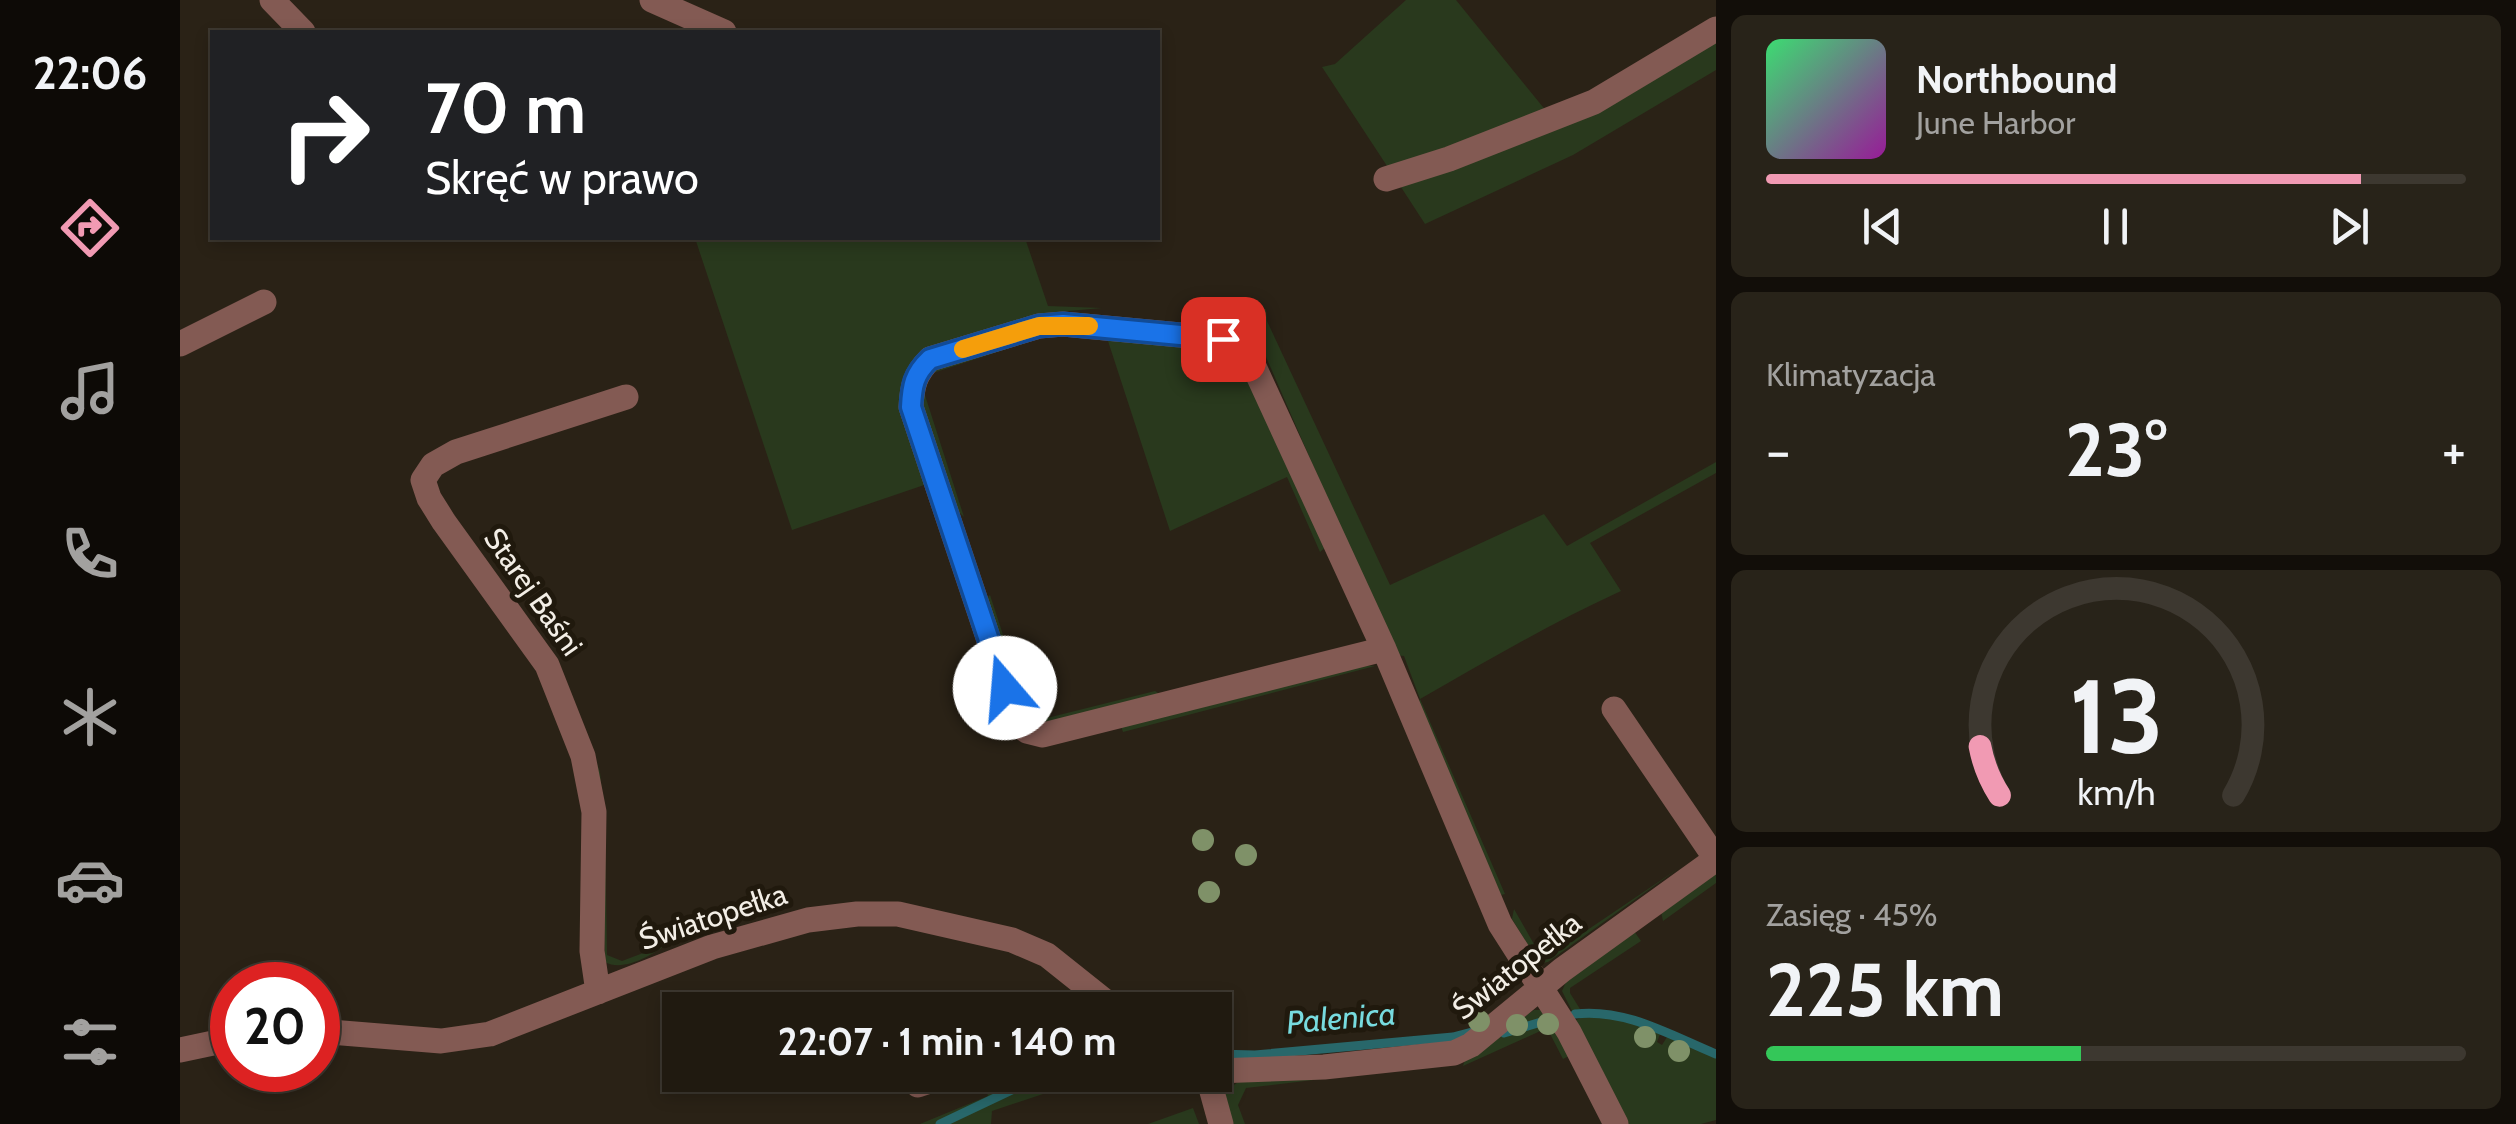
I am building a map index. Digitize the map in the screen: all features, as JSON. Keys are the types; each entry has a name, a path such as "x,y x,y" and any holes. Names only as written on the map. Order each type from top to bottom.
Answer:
{"street":[{"path":"272,0 302,30"},
{"path":"652,0 720,30"},
{"path":"1386,179 1449,159 1594,102 1716,29"},
{"path":"180,344 264,302"},
{"path":"1384,649 1043,735 1027,731 1017,724 911,407 918,370 930,359 1039,326 1063,324 1223,339 1238,346 1252,360 1384,649 1500,924 1569,1032 1616,1124"},
{"name":"Starej Baśni","path":"598,992 592,952 594,812 583,756 547,665 429,498 424,480 426,472 456,452 626,397"},
{"path":"1614,709 1716,859"},
{"name":"Światopełka","path":"1232,1072 1442,1056 1471,1045 1562,970 1716,859"},
{"name":"Światopełka","path":"340,1033 441,1041 466,1039 509,1029 759,932 808,920 858,914 898,914 1012,940 1048,955 1090,992"},
{"path":"180,1050 210,1043"},
{"path":"1212,1092 1221,1124"}],"green space":[{"path":"1406,0 1456,0 1547,112 1389,169 1322,67 1335,64"},
{"path":"1716,37 1716,70 1573,155 1425,224 1399,184"},
{"path":"696,240 1026,240 1048,306 1102,308 1046,313 913,363 933,482 792,530"},
{"path":"1266,309 1267,321 1390,585 1544,514 1567,546 1716,462 1716,473 1590,543 1621,591 1420,699 1404,656 1395,655 1257,336 1250,330 1228,328"},
{"path":"1110,337 1209,346 1236,357 1328,545 1320,552 1287,477 1170,531 1108,341"},
{"path":"1034,340 930,374 923,389 964,517 956,509 930,435 919,388 928,372"},
{"path":"990,595 1028,711 1043,719 1155,691 1161,695 1056,727 1031,720 1025,713 987,598"},
{"path":"510,599 557,658 600,772 607,955 622,961 667,944 637,961 620,965 605,962 601,826"},
{"path":"1358,665 1375,666 1123,732 1121,726"},
{"path":"1420,699 1505,894 1501,895 1418,704"},
{"path":"1679,868 1548,962 1536,958 1512,919 1514,909 1543,960"},
{"path":"1716,872 1716,883 1663,921 1661,912"},
{"path":"1634,931 1641,941 1570,988 1580,1009 1572,1011 1562,991 1566,982"},
{"path":"1534,1010 1541,1010 1571,1055 1563,1059 1547,1028 1463,1066 1466,1056"},
{"path":"1585,1016 1622,1019 1660,1034 1657,1042 1662,1045 1667,1037 1716,1057 1716,1120 1701,1124 1627,1124 1576,1020"},
{"path":"1380,1072 1246,1088 1238,1105 1245,1124 1230,1124 1224,1100 1226,1092 1232,1092 1238,1082"},
{"path":"987,1092 1049,1092 992,1111 991,1124 920,1124 988,1096"},
{"path":"1193,1108 1199,1124 1148,1124"}],"waterway":[{"name":"Palenica","path":"1575,1014 1629,1019 1716,1054"},
{"name":"Palenica","path":"1504,1033 1548,1020"},
{"name":"Palenica","path":"1232,1054 1453,1037 1472,1032"},
{"name":"Palenica","path":"940,1124 1007,1092"}],"slow traffic":[{"path":"963,349 1039,326 1089,326"}],"route":[{"path":"1005,688 911,407 918,370 930,359 1039,326 1063,324 1223,339"}]}
